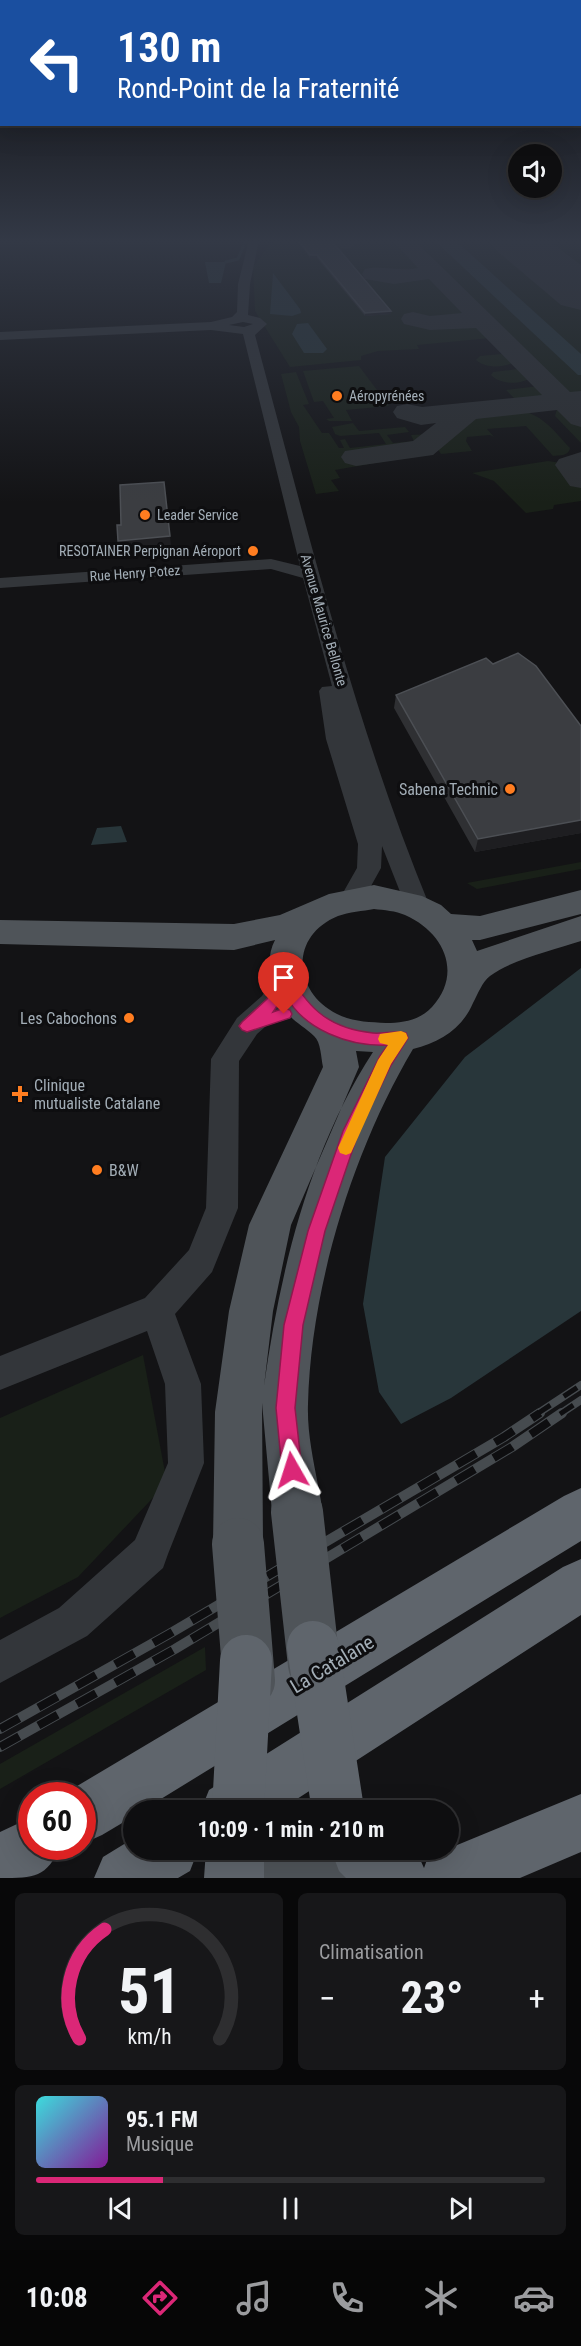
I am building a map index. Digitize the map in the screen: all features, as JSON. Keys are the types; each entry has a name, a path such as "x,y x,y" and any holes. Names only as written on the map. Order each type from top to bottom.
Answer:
{"highway":[{"name":"La Catalane","path":"96,1807 581,1513"},
{"path":"245,1800 581,1585"},
{"path":"290,1800 313,1647"},
{"path":"246,1661 275,1800"},
{"path":"449,1878 581,1823"},
{"path":"0,1865 18,1854"},
{"path":"124,1878 153,1860"},
{"path":"340,1860 398,1878"}],"main road":[{"path":"0,932 234,937 284,926 328,905 352,898 374,897 397,900 418,907 445,926 459,943 465,962 466,982"},
{"path":"445,926 480,928 581,902"},
{"path":"285,975 286,950 294,932 308,916"},
{"path":"316,1018 350,1035 375,1039 401,1038 425,1030 445,1017 459,1001 466,982 477,967 498,956 581,928"},
{"path":"234,937 270,955 285,975 293,996 316,1018 336,1043 341,1067 270,1225 251,1311 238,1412 238,1544 246,1661"},
{"path":"313,1647 285,1408 294,1325 316,1231 351,1131 385,1060 401,1038"},
{"path":"305,1860 324,1878"}],"street":[{"path":"0,336 176,328"},
{"name":"Avenue Maurice Bellonte","path":"241,328 295,552 322,642 337,739 370,844 369,868 352,898"},
{"name":"Avenue Maurice Bellonte","path":"244,328 249,335 310,572 354,727 387,830 418,907"},
{"path":"271,564 290,558 295,552"},
{"path":"271,564 285,566 301,573"},
{"name":"Rue Henry Potez","path":"0,583 271,564"},
{"path":"0,1373 157,1310 201,1261 222,1208 225,1059 247,1026 272,1004 285,975"},
{"path":"247,1026 284,1014 316,1018"},
{"path":"0,1662 73,1622 149,1554 186,1463 183,1384 157,1310"}],"shaded area":[{"path":"265,328 481,328 491,338 417,345 419,349 378,351 361,356 361,360 290,367"},
{"path":"295,328 311,328 327,349 323,353 304,353 292,334"},
{"path":"497,328 581,328 581,395 559,389"},
{"path":"527,328 552,328 581,354 581,375 578,375"},
{"path":"502,354 511,356 516,361 496,366 485,365 476,360 480,356"},
{"path":"359,366 389,406 346,410 352,421 329,421 326,419 334,418 323,401 314,402 303,371"},
{"path":"518,369 527,371 532,377 511,383 500,381 491,375 493,372"},
{"path":"296,372 309,404 303,405 322,433 329,433 339,448 344,448 340,440 345,439 350,448 386,444 379,433 340,436 335,434 332,427 353,423 359,431 405,427 409,432 387,435 393,443 414,441 411,435 430,434 453,417 418,446 400,443 402,447 380,450 377,447 368,448 372,452 355,455 357,458 377,456 381,462 335,470 340,478 331,480 339,491 316,494 300,441 299,427 291,412 281,374"},
{"path":"539,386 544,388 547,394 538,401 530,402 518,402 506,390"},
{"path":"557,409 570,415 581,426 581,443 555,416"},
{"path":"516,410 533,415 546,423 570,448 568,452 564,455 553,456 526,426 487,429 494,437 490,435 467,437 466,441 472,451 441,454 437,448 473,415"},
{"path":"548,461 561,463 581,487 581,501 554,505 553,509 526,513 494,481 472,473"},
{"path":"121,826 127,842 91,845 97,828"},
{"path":"581,862 581,869 477,889 467,883"},
{"path":"581,968 581,1311 451,1398 401,1424 379,1392 363,1304 385,1157 465,1057"},
{"path":"143,1355 167,1483 78,1577 0,1618 0,1418"},
{"path":"205,1647 206,1670 0,1789 0,1764"}],"building":[{"name":"Leader Service","path":"164,482 170,536 118,541 117,525 121,525 120,485"},
{"name":"Sabena Technic","path":"518,653 536,666 581,726 581,820 478,839 396,695 486,658 493,664"}],"taxiway":[{"path":"490,328 564,401"},
{"path":"564,401 581,399"},
{"path":"407,412 421,416 564,401"},
{"path":"564,401 581,418"},
{"path":"356,457 422,449 465,414"},
{"path":"581,461 570,465 581,479"}],"railway":[{"path":"537,1414 581,1385"},
{"path":"560,1414 581,1400"},
{"path":"0,1729 169,1634 504,1437 540,1413"},
{"path":"0,1747 175,1649 512,1447 562,1413"}],"slow traffic":[{"path":"346,1148 351,1131 385,1060 401,1038 386,1039"}],"place":[{"name":"Aéropyrénées","path":"337,396"},
{"name":"Leader Service","path":"145,515"},
{"name":"RESOTAINER Perpignan Aéroport","path":"253,551"},
{"name":"Sabena Technic","path":"510,789"},
{"name":"Les Cabochons","path":"129,1018"},
{"name":"Clinique mutualiste Catalane","path":"20,1094"},
{"name":"B&W","path":"97,1170"}],"route":[{"path":"284,1014 247,1026 272,1004 286,980 293,996 305,1011 327,1026 350,1035 375,1039 401,1038 385,1060 351,1131 316,1231 291,1346 285,1408 292,1470"}]}
